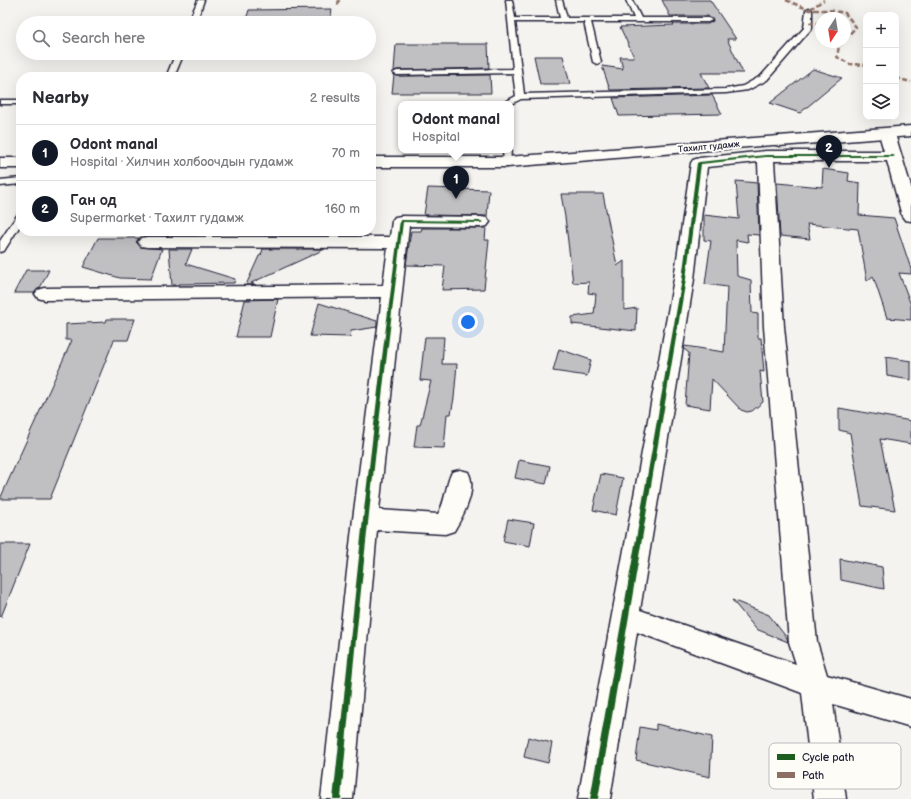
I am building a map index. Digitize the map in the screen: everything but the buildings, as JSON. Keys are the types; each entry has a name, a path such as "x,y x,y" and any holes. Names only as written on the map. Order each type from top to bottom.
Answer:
{"street":[{"name":"Тахилт гудамж","path":"376,162 507,156 772,149 911,131"},
{"path":"887,134 911,216"},
{"path":"594,799 684,279 699,163 772,149 893,156"},
{"path":"772,149 774,327 803,642 816,685 823,743"},
{"path":"0,163 16,163"},
{"path":"337,799 350,652 401,221 481,222"},
{"path":"147,242 398,243"},
{"path":"45,294 392,291"},
{"path":"365,519 445,524 455,507 460,479"},
{"path":"625,616 816,685 911,713"},
{"path":"829,789 830,799"}],"lane":[{"path":"195,16 201,0"},
{"path":"509,0 520,97"},
{"path":"559,0 564,20"},
{"path":"629,0 639,20"},
{"path":"511,101 520,97 726,91 745,88 764,78 808,28 809,10"},
{"path":"512,20 708,20"},
{"path":"587,20 597,62"},
{"path":"172,72 177,60"},
{"path":"397,73 516,71"},
{"path":"0,102 16,102"},
{"path":"0,183 16,181"},
{"path":"0,249 16,224"}],"marked path":[{"path":"338,5 339,0"},
{"path":"786,0 809,10 828,10 839,12"},
{"path":"810,9 824,0"},
{"path":"851,21 856,27 851,32"},
{"path":"809,23 815,23"},
{"path":"839,48 837,57 850,64 863,66"},
{"path":"899,79 911,82"}],"cycle path":[{"path":"594,799 684,279 699,163 766,156 893,156"},
{"path":"337,799 366,510 401,221 481,222"}],"place":[{"name":"Ган од","path":"829,168"},
{"name":"Odont manal","path":"456,199"}]}
